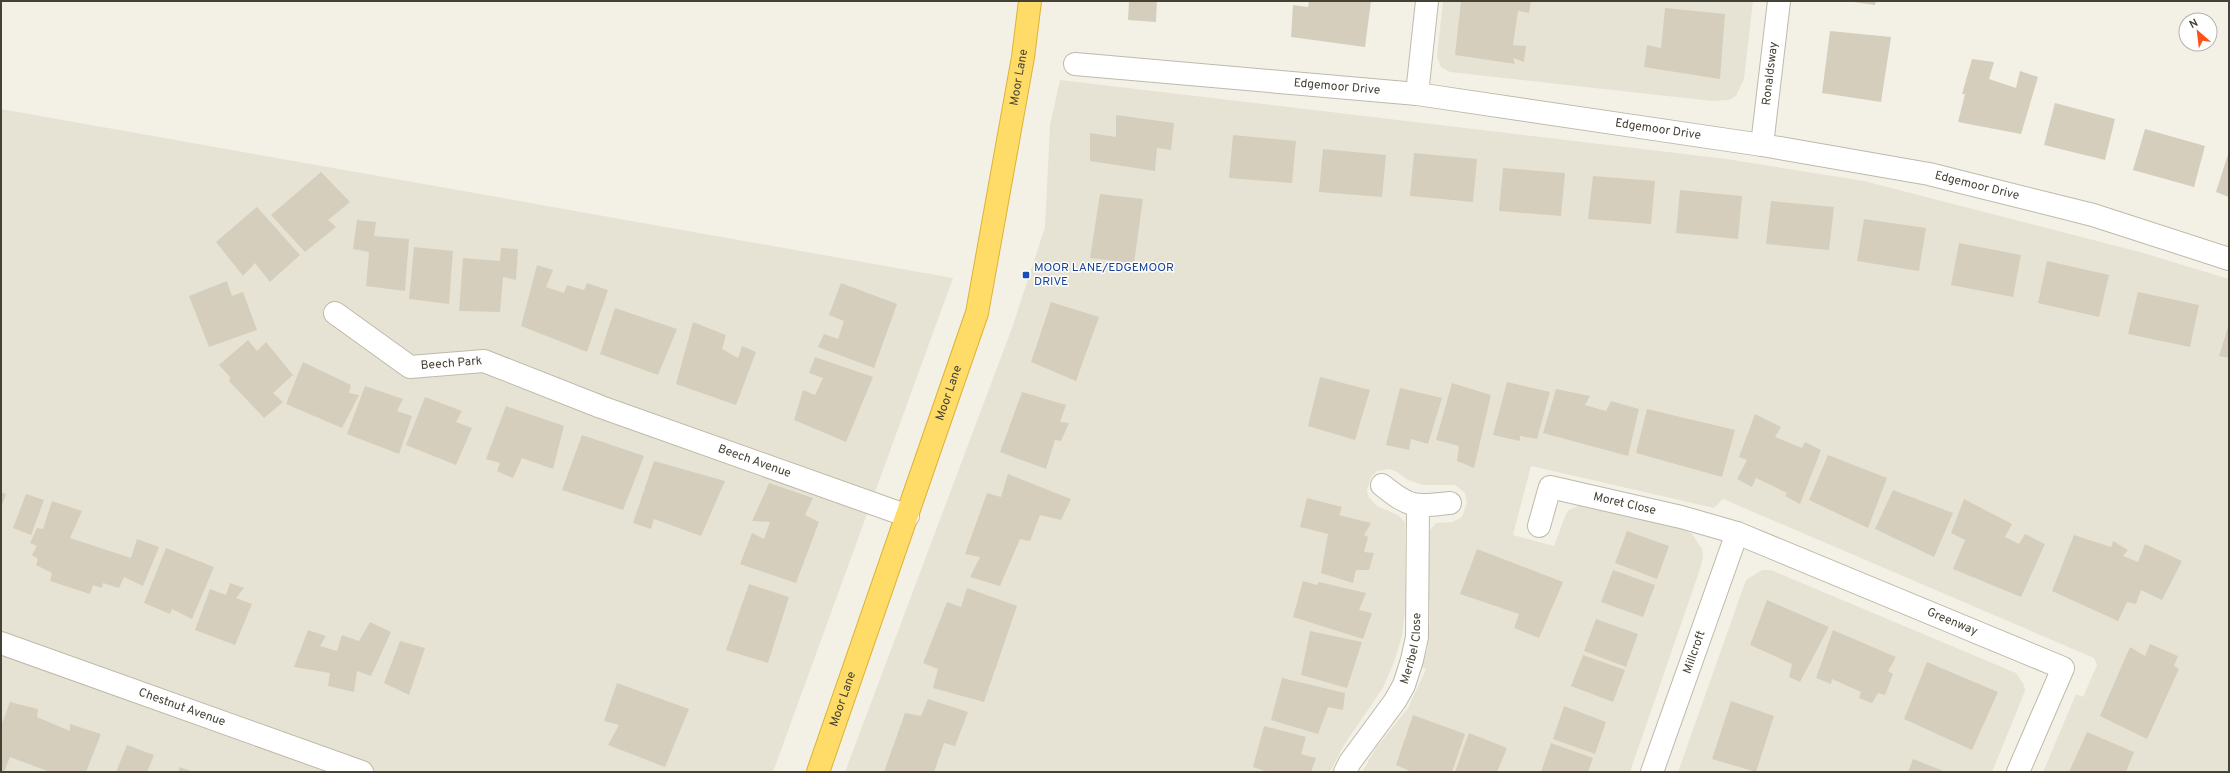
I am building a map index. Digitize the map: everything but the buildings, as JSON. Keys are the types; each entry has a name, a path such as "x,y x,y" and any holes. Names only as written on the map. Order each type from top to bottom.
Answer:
{"highway":[{"name":"Moor Lane","path":"818,772 908,516 977,313 1023,57 1030,1"}],"street":[{"path":"1417,94 1427,1"},
{"name":"Ronaldsway","path":"1762,145 1779,1"},
{"name":"Edgemoor Drive","path":"1075,64 1417,94 1762,145 1929,174 2093,215 2229,259"},
{"name":"Beech Park","path":"335,314 410,367 484,361 601,407"},
{"name":"Beech Avenue","path":"601,407 908,516"},
{"path":"1382,485 1398,498 1418,506 1450,503"},
{"name":"Moret Close","path":"1539,526 1550,487 1681,516 1737,532"},
{"name":"Meribel Close","path":"1345,772 1350,762 1373,733 1395,701 1404,685 1412,660 1417,637 1418,506"},
{"name":"Millcroft","path":"1652,772 1737,532"},
{"name":"Greenway","path":"1737,532 2063,668 2018,772"},
{"name":"Chestnut Avenue","path":"1,643 362,772"}],"shaded area":[{"path":"1443,1 1753,1 1744,79 1736,96 1729,100 1712,101 1450,72 1441,67 1437,56"},
{"path":"1060,80 1727,159 1864,181 2140,252 2229,279 2229,772 2043,772 2076,694 2083,697 2097,665 2094,658 1723,499 1714,508 1531,466 1513,535 1554,546 1566,514 1569,510 1581,505 1683,529 1692,534 1702,549 1703,558 1699,572 1630,772 1362,772 1376,748 1408,708 1426,669 1422,667 1428,646 1430,621 1428,574 1430,530 1436,523 1452,522 1462,517 1467,503 1465,493 1455,485 1422,485 1408,480 1397,472 1389,469 1377,471 1371,477 1367,491 1369,497 1377,506 1398,515 1405,522 1405,611 1402,636 1394,662 1383,688 1344,745 1330,772 845,772 1012,328 1045,227 1050,125"},
{"path":"1,109 953,278 773,772 1,772"},
{"path":"1762,570 1771,570 2016,673 2024,685 2025,691 1992,772 1678,772 1746,580"}],"place":[{"name":"MOOR LANE/EDGEMOOR DRIVE","path":"1026,275"}]}
